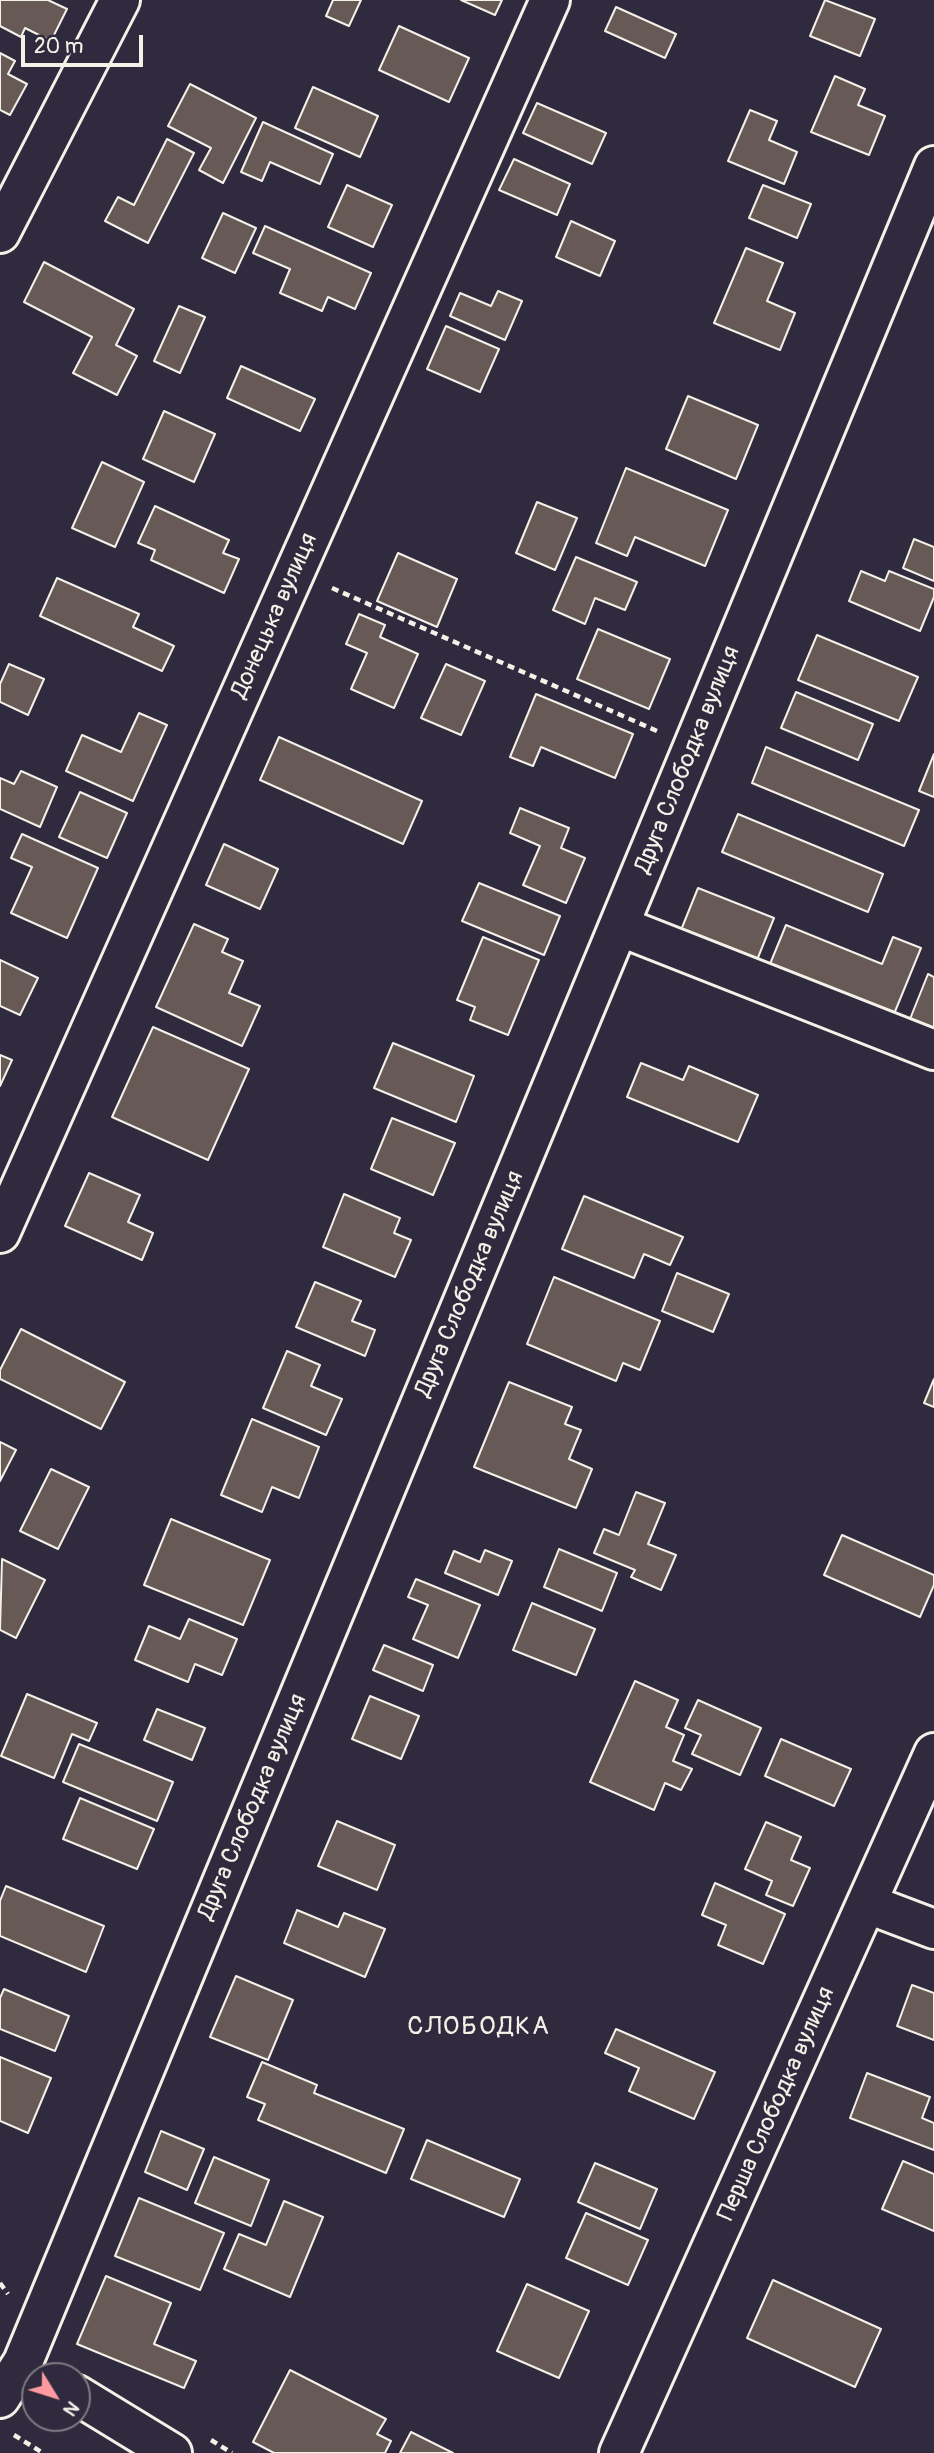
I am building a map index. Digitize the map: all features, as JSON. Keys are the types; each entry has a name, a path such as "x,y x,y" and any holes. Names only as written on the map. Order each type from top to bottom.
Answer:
{"street":[{"path":"0,233 120,0"},
{"name":"Донецька вулиця","path":"0,1233 550,0"},
{"name":"Друга Слободка вулиця","path":"23,2362 934,166"},
{"path":"619,926 934,1049"},
{"name":"Перша Слободка вулиця","path":"619,2453 934,1753"},
{"path":"868,1904 934,1929"},
{"name":"Друга Слободка вулиця","path":"5,2416 21,2368"},
{"path":"91,2404 172,2453"}],"path":[{"path":"295,572 693,747"},
{"path":"5,2416 43,2453"}],"building":[{"path":"0,0 48,0 67,9 51,41 25,28 21,37 0,26"},
{"path":"333,0 361,0 349,26 326,16"},
{"path":"461,0 502,0 495,15"},
{"path":"825,0 875,19 860,56 810,36"},
{"path":"616,7 676,34 665,58 605,31"},
{"path":"399,26 469,58 449,102 379,70"},
{"path":"0,53 15,61 8,74 27,84 10,115 0,110"},
{"path":"835,76 865,89 858,105 885,116 869,155 811,132"},
{"path":"190,84 256,118 223,183 199,170 211,148 168,126"},
{"path":"313,87 378,116 360,157 295,128"},
{"path":"537,103 606,133 592,164 523,133"},
{"path":"750,110 777,121 769,140 797,152 784,184 728,161"},
{"path":"263,122 333,154 320,184 270,162 262,181 241,172"},
{"path":"167,139 194,153 148,243 105,221 118,197 134,205"},
{"path":"514,159 570,184 557,215 499,190"},
{"path":"347,185 392,205 373,247 328,227"},
{"path":"763,185 811,204 797,238 749,218"},
{"path":"223,213 256,228 235,273 202,258"},
{"path":"571,221 615,241 600,276 556,257"},
{"path":"265,226 371,273 355,309 328,297 322,311 280,293 290,269 253,253"},
{"path":"746,248 783,263 767,301 795,313 780,350 714,323"},
{"path":"44,262 134,309 116,345 137,356 117,395 73,373 92,337 24,302"},
{"path":"498,291 522,301 505,340 450,316 460,293 491,306"},
{"path":"179,306 205,317 180,373 154,361"},
{"path":"446,326 499,349 480,392 427,369"},
{"path":"241,366 315,399 300,431 227,398"},
{"path":"688,396 758,425 736,479 666,449"},
{"path":"164,411 215,434 194,482 143,459"},
{"path":"102,462 144,482 115,547 72,528"},
{"path":"626,468 728,510 705,566 635,537 627,556 596,543"},
{"path":"537,502 577,518 555,570 516,553"},
{"path":"155,506 229,540 223,553 239,559 224,593 151,560 155,550 138,543"},
{"path":"914,539 934,547 934,581 903,568"},
{"path":"398,553 457,579 437,627 377,601"},
{"path":"576,557 637,582 625,610 595,598 585,624 553,610"},
{"path":"861,571 885,581 889,571 934,589 934,597 920,631 849,601"},
{"path":"57,578 139,614 133,627 174,646 162,671 40,616"},
{"path":"359,614 385,625 380,637 418,654 394,708 351,689 367,653 346,644"},
{"path":"598,629 670,659 649,709 577,679"},
{"path":"817,635 918,677 899,721 798,680"},
{"path":"9,664 44,679 28,715 0,702 0,684"},
{"path":"446,664 485,681 461,735 421,718"},
{"path":"796,692 873,724 858,760 781,728"},
{"path":"536,694 633,734 615,778 541,747 533,766 510,757"},
{"path":"139,713 167,725 133,801 66,771 82,735 121,752"},
{"path":"279,737 422,801 403,844 260,780"},
{"path":"766,747 919,810 904,846 752,783"},
{"path":"934,754 934,797 919,791"},
{"path":"21,771 57,787 40,827 0,809 0,778 14,784"},
{"path":"80,792 127,813 107,858 59,837"},
{"path":"520,808 569,828 561,848 585,858 566,903 523,885 540,846 510,833"},
{"path":"738,814 883,874 868,912 722,852"},
{"path":"22,834 98,868 67,938 11,913 32,867 11,858"},
{"path":"224,844 278,869 260,909 206,885"},
{"path":"479,883 560,916 544,955 462,921"},
{"path":"698,888 774,918 757,960 681,930"},
{"path":"194,924 228,939 222,952 243,961 229,993 260,1006 242,1046 156,1007"},
{"path":"786,925 882,964 893,937 921,948 894,1014 770,964"},
{"path":"483,937 539,960 508,1035 470,1020 475,1007 457,1000"},
{"path":"0,960 38,978 20,1015 0,1006"},
{"path":"928,974 934,977 934,1035 908,1024"},
{"path":"153,1027 249,1069 208,1160 112,1117"},
{"path":"393,1043 474,1076 456,1122 374,1088"},
{"path":"0,1055 12,1060 0,1086"},
{"path":"641,1063 683,1080 689,1066 758,1095 738,1142 627,1097"},
{"path":"392,1118 455,1143 433,1195 371,1169"},
{"path":"89,1173 140,1195 128,1222 153,1233 142,1260 65,1226"},
{"path":"344,1194 400,1218 394,1233 411,1240 395,1277 323,1247"},
{"path":"584,1196 683,1237 670,1265 644,1254 634,1278 562,1249"},
{"path":"677,1273 729,1294 713,1332 662,1311"},
{"path":"554,1277 660,1321 640,1370 623,1363 616,1381 527,1344"},
{"path":"315,1282 361,1301 352,1321 375,1330 365,1356 296,1327"},
{"path":"21,1329 125,1382 101,1429 0,1379 0,1370"},
{"path":"287,1351 320,1365 311,1386 342,1399 326,1435 263,1408"},
{"path":"934,1379 934,1407 924,1403"},
{"path":"509,1382 572,1407 565,1424 581,1430 569,1459 592,1469 576,1508 474,1467"},
{"path":"252,1419 319,1447 299,1498 272,1487 262,1512 221,1495"},
{"path":"0,1442 16,1450 0,1481"},
{"path":"51,1469 89,1487 58,1549 20,1531"},
{"path":"636,1492 665,1503 648,1544 676,1555 661,1590 631,1577 635,1570 594,1553 604,1529 619,1535"},
{"path":"171,1519 270,1560 243,1625 144,1585"},
{"path":"842,1535 934,1575 934,1585 920,1617 824,1575"},
{"path":"559,1549 617,1573 602,1611 544,1587"},
{"path":"485,1550 512,1561 498,1595 445,1573 454,1551 480,1562"},
{"path":"2,1559 45,1580 16,1638 0,1630"},
{"path":"416,1579 480,1605 458,1658 413,1639 428,1605 408,1597"},
{"path":"532,1603 595,1629 576,1675 513,1650"},
{"path":"189,1619 237,1639 222,1675 195,1664 188,1682 135,1660 149,1626 180,1639"},
{"path":"384,1645 433,1665 423,1691 373,1670"},
{"path":"635,1681 678,1700 666,1727 684,1735 673,1761 692,1769 681,1790 665,1783 654,1810 590,1782"},
{"path":"27,1694 97,1723 89,1741 72,1734 54,1778 1,1756"},
{"path":"370,1696 419,1716 401,1759 352,1739"},
{"path":"698,1700 761,1728 740,1775 692,1754 701,1735 685,1728"},
{"path":"157,1709 205,1728 192,1760 144,1740"},
{"path":"781,1739 851,1769 834,1806 765,1776"},
{"path":"79,1744 173,1782 157,1821 63,1782"},
{"path":"80,1798 154,1829 137,1869 63,1839"},
{"path":"337,1821 395,1845 377,1890 318,1866"},
{"path":"766,1822 801,1837 791,1860 810,1868 793,1906 766,1895 772,1881 745,1869"},
{"path":"715,1883 785,1914 763,1964 718,1945 726,1925 702,1915"},
{"path":"6,1886 104,1926 86,1972 0,1936 0,1901"},
{"path":"297,1910 338,1927 344,1913 385,1929 365,1977 284,1943"},
{"path":"236,1976 293,2000 268,2060 210,2037"},
{"path":"912,1985 934,1993 934,2040 897,2026"},
{"path":"4,1989 69,2016 55,2051 0,2029 0,1998"},
{"path":"616,2029 715,2072 694,2119 629,2091 639,2068 605,2053"},
{"path":"0,2057 51,2078 28,2133 0,2121"},
{"path":"262,2062 317,2085 314,2093 404,2129 386,2173 258,2120 265,2104 247,2097"},
{"path":"867,2073 930,2097 922,2118 934,2123 934,2150 850,2118"},
{"path":"161,2131 204,2149 187,2190 145,2172"},
{"path":"427,2140 520,2179 504,2217 411,2179"},
{"path":"214,2157 269,2180 251,2226 195,2203"},
{"path":"903,2161 934,2174 934,2231 882,2209"},
{"path":"595,2163 657,2189 640,2229 578,2202"},
{"path":"139,2198 224,2233 200,2290 115,2256"},
{"path":"284,2201 323,2217 290,2297 224,2269 239,2234 266,2245"},
{"path":"586,2213 648,2240 628,2285 566,2258"},
{"path":"106,2276 171,2303 154,2344 196,2361 184,2388 77,2344"},
{"path":"773,2280 881,2329 855,2387 747,2338"},
{"path":"527,2284 589,2311 559,2378 497,2351"},
{"path":"290,2370 386,2419 377,2434 391,2441 385,2453 274,2453 253,2442"},
{"path":"411,2432 453,2453 400,2453"}],"district":[{"name":"СЛОБОДКА","path":"479,2027"}]}
